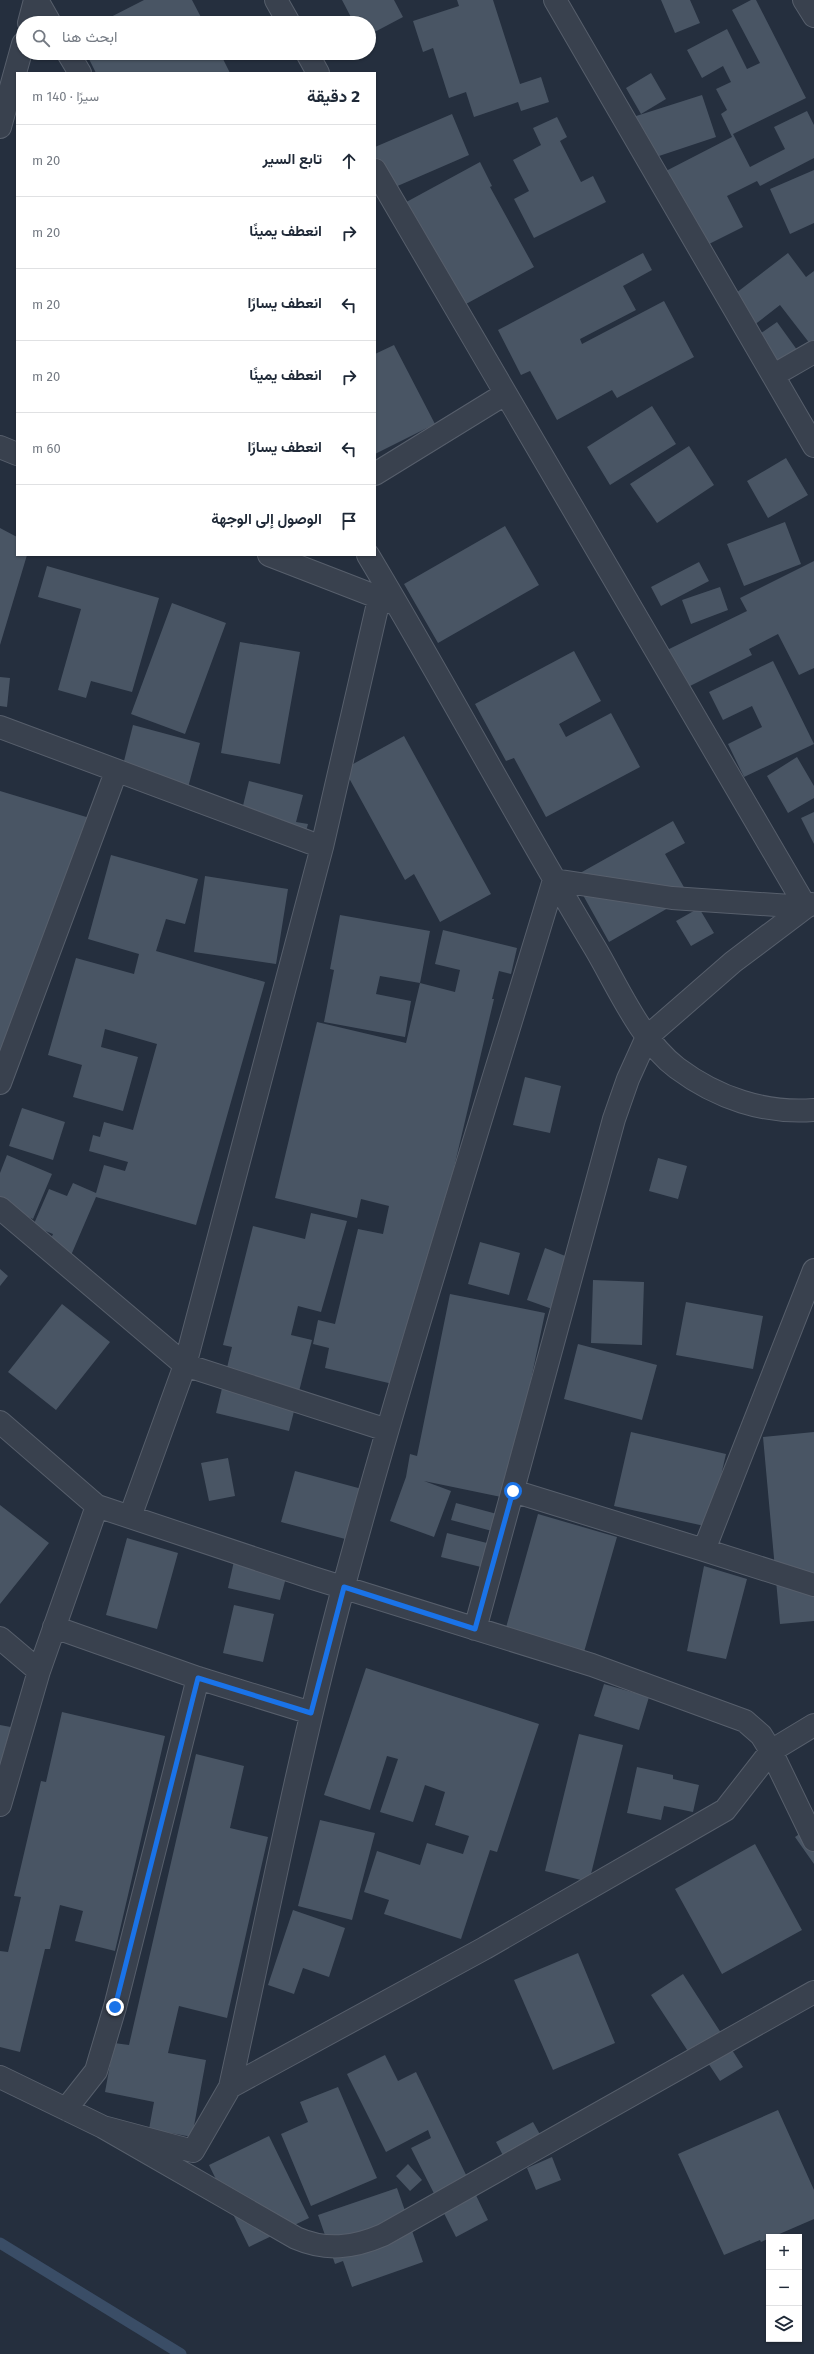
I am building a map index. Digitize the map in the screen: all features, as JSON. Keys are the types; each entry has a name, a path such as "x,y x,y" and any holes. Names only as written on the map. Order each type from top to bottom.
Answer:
{"street":[{"path":"31,16 36,0"},
{"path":"36,0 46,16"},
{"path":"276,0 285,16"},
{"path":"555,0 814,446"},
{"path":"804,0 814,16"},
{"path":"0,127 19,60"},
{"path":"72,60 79,72"},
{"path":"311,60 317,72"},
{"path":"376,172 505,394 810,905"},
{"path":"774,375 814,352"},
{"path":"376,473 505,394"},
{"path":"0,447 16,454"},
{"path":"272,556 388,602"},
{"path":"368,556 388,602 647,1037 676,1068 709,1089 746,1105 796,1111 814,1110"},
{"path":"130,1517 185,1365 388,602"},
{"path":"0,727 116,772 322,847"},
{"path":"0,1083 116,772"},
{"path":"554,880 672,898 810,905"},
{"path":"103,2127 193,2151 230,2087 311,1713 344,1587 387,1430 554,880"},
{"path":"475,1629 614,1119 628,1079 647,1037 733,962 810,905"},
{"path":"0,1208 185,1365 387,1430"},
{"path":"704,1550 814,1270"},
{"path":"0,1422 97,1506 344,1587 592,1665 745,1721 761,1735 771,1751 814,1840"},
{"path":"513,1491 814,1585"},
{"path":"0,1805 39,1671 97,1506"},
{"path":"54,1627 198,1678 311,1713"},
{"path":"0,1638 39,1671"},
{"path":"66,2109 96,2071 117,1999 198,1678"},
{"path":"230,2087 485,1948 725,1810 771,1751 814,1725"},
{"path":"0,2077 103,2127 296,2238 312,2245 328,2247 355,2245 383,2235 814,1992"}],"building":[{"path":"144,0 192,0 200,16 113,16"},
{"path":"342,0 394,0 403,17 376,31 376,16 350,16"},
{"path":"457,0 493,0 520,84 541,77 549,102 521,111 518,102 474,117 466,92 449,98 433,48 423,52 413,21 459,6"},
{"path":"661,0 690,0 700,23 675,33"},
{"path":"751,0 756,0 806,98 733,134 750,167 785,149 774,127 807,111 814,125 814,158 760,186 757,181 727,196 743,227 703,247 664,172 732,137 721,114 727,110 716,89 731,82 723,66 702,78 687,50 727,29 747,69 760,63 732,10"},
{"path":"90,60 224,60 230,72 96,72"},
{"path":"651,73 666,99 641,114 626,88"},
{"path":"702,95 716,137 647,160 633,117"},
{"path":"452,114 469,155 386,191 376,167 376,147"},
{"path":"557,117 567,137 560,141 581,182 593,176 606,202 534,238 514,199 529,191 513,160 541,145 533,128"},
{"path":"480,162 492,186 490,187 534,267 455,310 399,206"},
{"path":"814,170 814,223 790,234 770,189"},
{"path":"643,253 652,270 623,286 636,310 580,339 582,344 664,301 694,357 617,398 612,390 557,420 530,371 521,375 498,330"},
{"path":"788,253 806,277 814,271 814,349 780,305 749,329 727,300"},
{"path":"777,322 800,354 774,373 751,340"},
{"path":"394,345 435,424 376,454 376,354"},
{"path":"652,406 676,444 610,485 587,447"},
{"path":"689,446 714,485 657,523 630,484"},
{"path":"786,458 808,495 768,518 747,481"},
{"path":"785,522 801,564 744,586 727,544"},
{"path":"505,526 539,585 438,643 404,584"},
{"path":"0,528 16,536 16,556 27,556 0,645"},
{"path":"814,561 814,668 799,675 778,634 749,649 752,655 682,690 663,652 747,611 740,598"},
{"path":"699,562 709,581 661,606 651,587"},
{"path":"47,566 159,598 132,692 91,681 86,698 58,690 81,609 38,597"},
{"path":"720,587 728,610 691,624 682,600"},
{"path":"172,603 226,623 185,734 131,714"},
{"path":"240,642 300,652 280,764 221,753"},
{"path":"574,651 601,701 559,724 566,737 611,713 640,767 546,817 514,758 506,761 475,704"},
{"path":"773,661 814,744 744,777 728,744 762,727 752,706 723,720 709,692"},
{"path":"0,677 10,678 7,707 0,706"},
{"path":"133,725 200,743 186,795 120,777"},
{"path":"404,736 491,894 440,922 414,874 405,880 344,769"},
{"path":"797,757 814,786 814,798 788,813 767,776"},
{"path":"249,781 303,795 296,822 308,824 305,835 240,818"},
{"path":"0,791 93,819 0,1072"},
{"path":"814,812 814,844 801,818"},
{"path":"673,821 685,843 665,854 689,896 609,942 573,877"},
{"path":"111,855 198,879 185,924 166,919 156,951 265,982 196,1225 96,1197 66,1267 43,1257 53,1234 33,1226 49,1189 67,1196 73,1183 96,1193 104,1165 125,1171 128,1162 89,1151 93,1135 100,1137 104,1122 133,1130 157,1044 105,1029 101,1047 138,1057 123,1111 73,1097 82,1065 48,1055 76,958 134,974 139,954 88,939"},
{"path":"205,876 288,889 276,964 194,952"},
{"path":"699,908 714,933 691,946 676,921"},
{"path":"340,915 430,931 420,983 380,976 376,994 411,1001 405,1037 324,1022 334,970 330,969"},
{"path":"443,930 517,948 511,974 499,971 492,999 494,999 427,1281 397,1385 325,1368 329,1348 313,1344 318,1320 335,1324 358,1229 383,1234 389,1206 361,1199 357,1218 275,1198 317,1022 406,1043 420,983 455,992 460,970 435,964"},
{"path":"525,1077 561,1086 550,1133 513,1125"},
{"path":"22,1108 65,1122 53,1160 9,1146"},
{"path":"7,1155 52,1174 33,1219 0,1205 0,1173"},
{"path":"658,1158 687,1166 678,1199 649,1191"},
{"path":"311,1213 347,1221 321,1312 298,1306 291,1335 312,1340 289,1431 216,1413 232,1347 223,1345 253,1226 305,1239"},
{"path":"480,1242 520,1253 509,1295 468,1284"},
{"path":"545,1248 573,1259 555,1310 527,1300"},
{"path":"0,1269 8,1276 0,1286"},
{"path":"593,1280 644,1282 642,1345 591,1343"},
{"path":"450,1294 545,1313 506,1498 424,1481 451,1491 434,1537 390,1521 406,1477 410,1454 417,1456"},
{"path":"686,1302 763,1316 753,1369 676,1355"},
{"path":"62,1304 110,1342 56,1410 8,1372"},
{"path":"578,1344 657,1365 642,1420 564,1399"},
{"path":"631,1432 726,1454 709,1527 614,1506"},
{"path":"814,1432 814,1621 780,1624 763,1437"},
{"path":"228,1458 235,1496 209,1501 201,1463"},
{"path":"295,1471 362,1489 349,1540 281,1522"},
{"path":"456,1503 497,1514 492,1531 451,1520"},
{"path":"0,1505 49,1543 0,1604"},
{"path":"538,1514 617,1537 584,1652 505,1631"},
{"path":"447,1533 487,1543 481,1567 441,1557"},
{"path":"127,1538 178,1553 157,1629 106,1615"},
{"path":"234,1561 287,1574 280,1600 228,1588"},
{"path":"704,1566 747,1579 726,1659 687,1651"},
{"path":"234,1605 274,1614 263,1662 223,1653"},
{"path":"366,1668 539,1724 497,1852 490,1850 461,1939 384,1914 389,1900 364,1892 377,1851 420,1865 427,1843 463,1854 469,1836 435,1825 445,1792 425,1785 413,1822 380,1812 398,1759 387,1756 370,1810 324,1795"},
{"path":"604,1684 649,1697 639,1730 594,1716"},
{"path":"62,1712 165,1736 115,1951 75,1941 83,1911 60,1905 50,1949 45,1949 20,2052 0,2047 0,1951 8,1952 21,1897 14,1896 41,1781 46,1782"},
{"path":"0,1725 16,1728 0,1785"},
{"path":"579,1734 623,1745 589,1882 545,1871"},
{"path":"196,1754 244,1766 230,1828 268,1837 227,2018 179,2006 168,2053 206,2060 192,2137 149,2129 154,2102 105,2092 114,2043 129,2045"},
{"path":"637,1767 673,1775 673,1779 699,1785 693,1812 664,1806 661,1820 627,1813"},
{"path":"320,1820 375,1833 352,1920 298,1906"},
{"path":"814,1824 814,1864 795,1837"},
{"path":"755,1844 802,1930 722,1974 675,1889"},
{"path":"293,1910 345,1928 329,1977 303,1968 294,1994 268,1985"},
{"path":"578,1953 615,2043 553,2070 514,1980"},
{"path":"683,1974 743,2067 720,2081 706,2060 697,2065 651,1995"},
{"path":"385,2055 398,2081 416,2072 488,2220 456,2237 411,2148 431,2138 428,2130 386,2152 347,2074"},
{"path":"338,2087 377,2178 311,2206 281,2134 308,2122 300,2102"},
{"path":"778,2110 814,2190 814,2219 779,2234 766,2234 766,2240 761,2242 760,2240 724,2255 678,2154"},
{"path":"533,2122 547,2147 509,2167 496,2142"},
{"path":"269,2136 309,2218 249,2247 209,2165"},
{"path":"552,2157 561,2180 536,2190 527,2168"},
{"path":"408,2164 422,2180 410,2191 396,2176"},
{"path":"397,2188 423,2262 352,2287 343,2261 335,2264 318,2215"}],"waterway":[{"path":"0,2243 181,2354"}],"route":[{"path":"115,2007 198,1678 311,1713 344,1587 475,1629 513,1491"}]}
